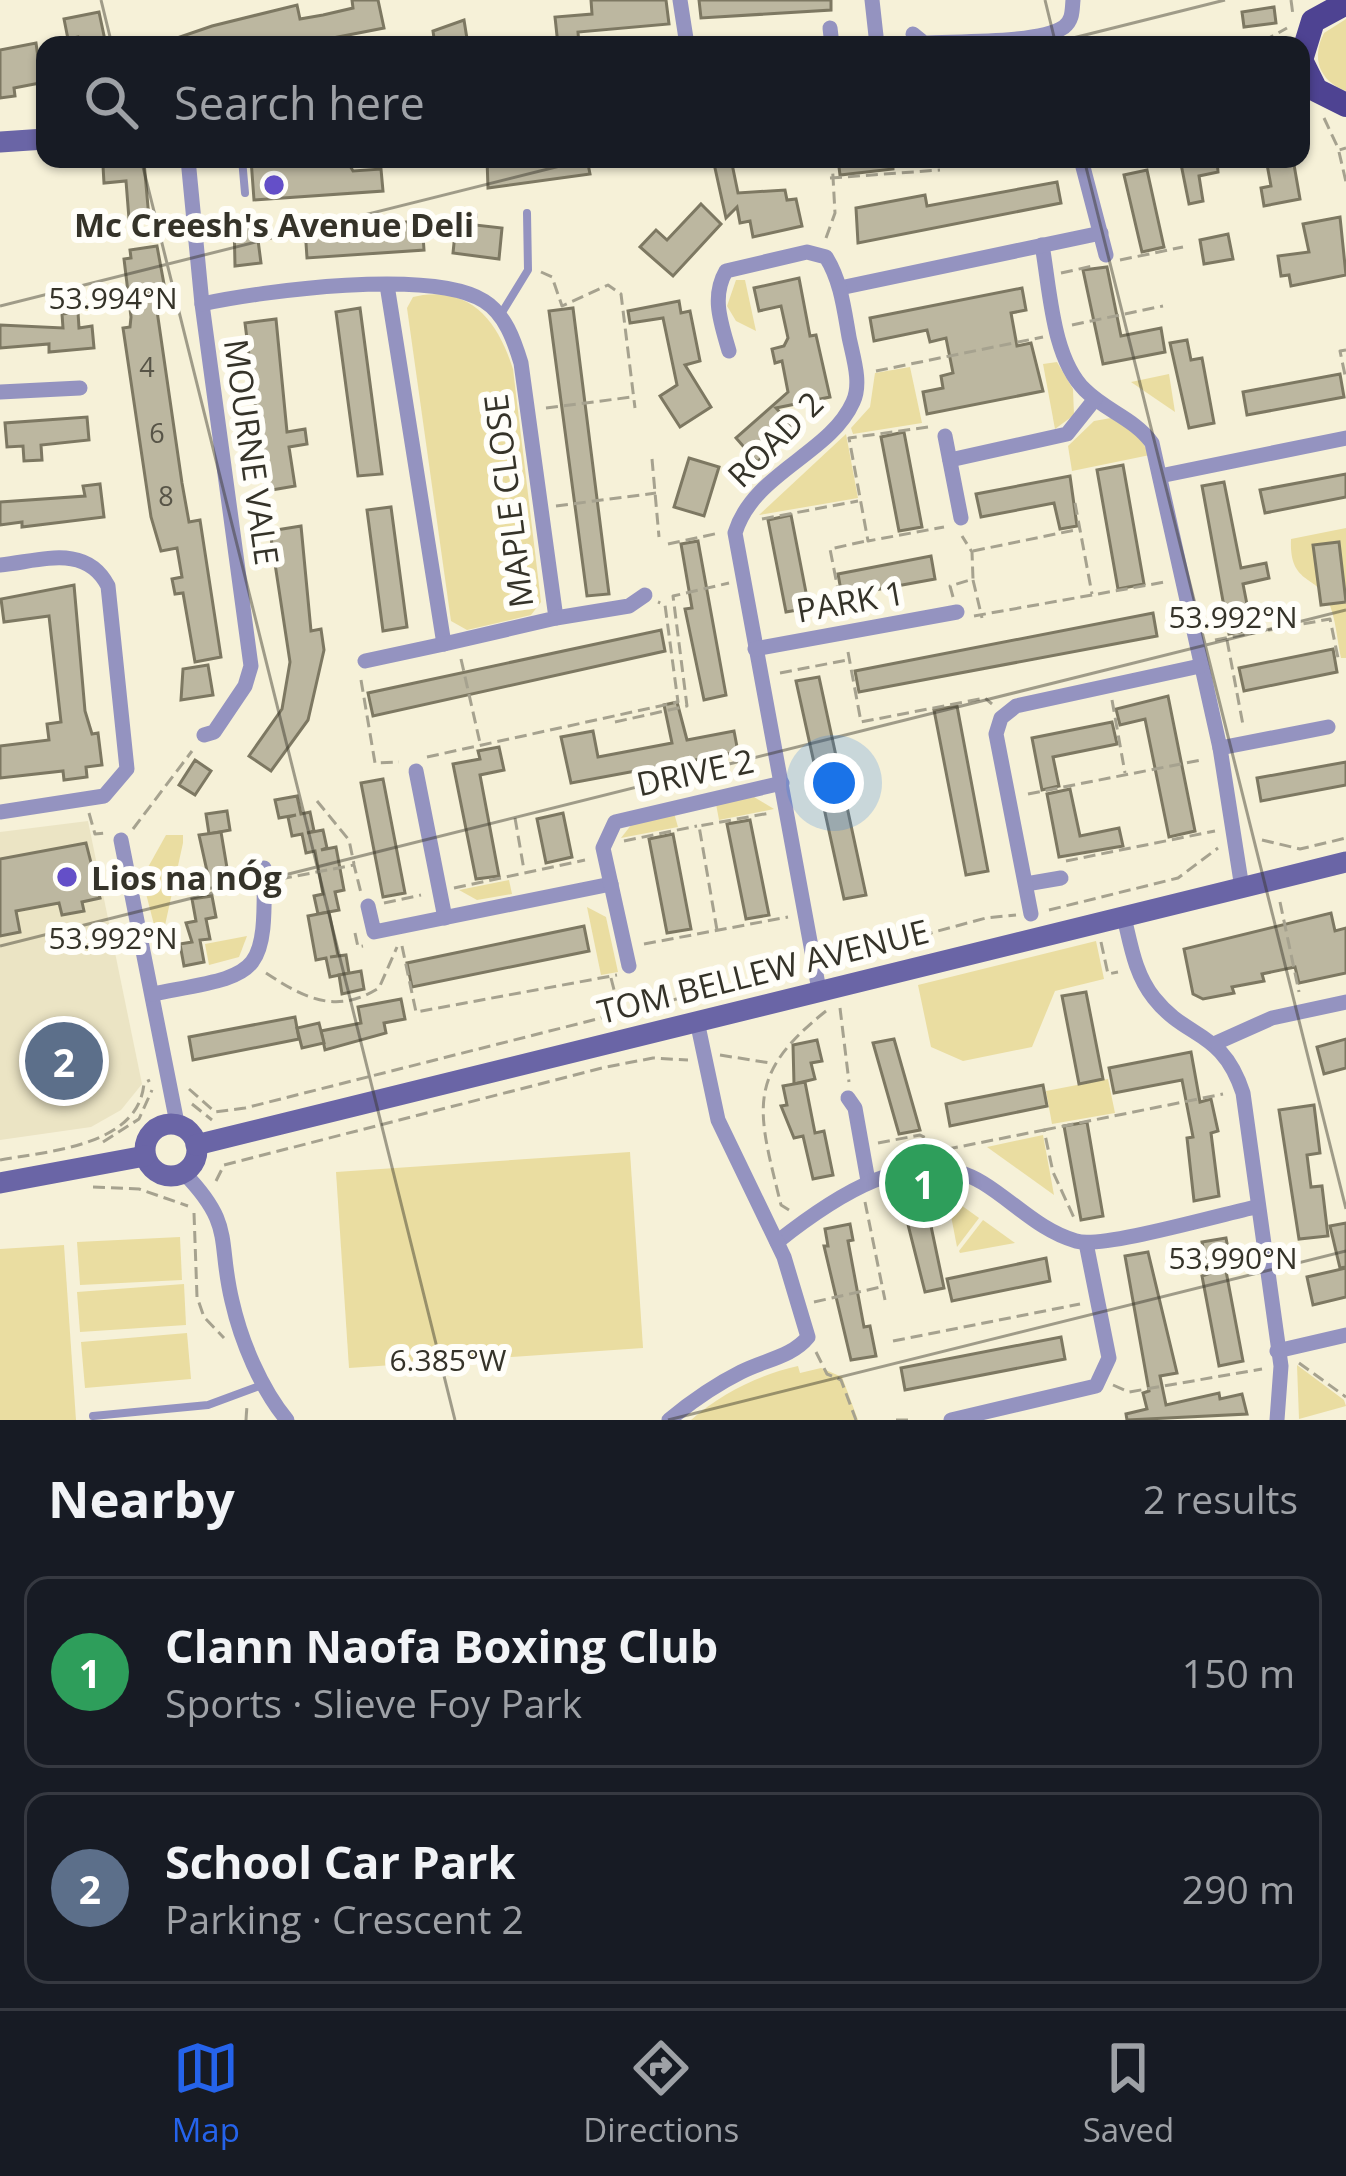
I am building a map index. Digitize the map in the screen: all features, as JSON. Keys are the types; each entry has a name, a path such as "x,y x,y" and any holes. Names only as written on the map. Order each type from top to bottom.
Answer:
{"main road":[{"path":"1305,36 1338,2"},
{"path":"1310,79 1334,109"}],"street":[{"path":"680,0 685,36"},
{"path":"872,0 876,36"},
{"path":"1015,36 1063,28 1072,17 1073,0"},
{"path":"0,142 36,140"},
{"name":"MOURNE VALE","path":"189,168 202,304 251,666 245,686 214,732 204,735"},
{"path":"1083,168 1106,255"},
{"path":"840,288 1101,232"},
{"path":"1042,245 1068,366 1095,399 1143,430 1160,476 1220,752 1242,888"},
{"path":"728,351 718,307 718,285 726,272 807,252 819,255"},
{"name":"ROAD 2","path":"819,255 826,257 840,288 856,374 853,402 759,493 737,526 755,649 819,990"},
{"path":"202,304 297,289 388,286 465,292 500,316"},
{"path":"388,286 450,642"},
{"name":"MAPLE CLOSE","path":"365,661 556,618 521,363 500,316"},
{"path":"0,392 80,388"},
{"path":"950,460 1067,434 1095,399"},
{"path":"945,436 959,524"},
{"path":"1160,476 1346,438"},
{"path":"0,565 88,560 109,586 128,769 104,796 0,812"},
{"path":"556,618 628,605 645,595"},
{"name":"PARK 1","path":"755,649 957,612"},
{"path":"1031,914 996,734 1005,716 1016,706 1200,666"},
{"path":"1220,752 1328,727"},
{"path":"416,771 445,918"},
{"name":"DRIVE 2","path":"604,850 615,822 782,783"},
{"path":"121,840 167,1079 178,1123 196,1145 195,1160 184,1173 160,1174 145,1156"},
{"path":"604,850 629,966"},
{"name":"TOM BELLEW AVENUE","path":"196,1145 1346,862"},
{"path":"153,994 234,978 255,965 265,939 264,874"},
{"path":"1024,877 1061,878"},
{"path":"368,906 374,932 610,884"},
{"path":"1124,917 1136,968 1157,1003 1216,1042 1242,1090 1279,1359 1277,1420"},
{"path":"1216,1042 1272,1018 1346,1002"},
{"path":"669,1420 744,1370 804,1343 801,1304 718,1120 697,1022"},
{"path":"848,1098 862,1146 865,1183"},
{"path":"145,1156 151,1133 178,1123"},
{"path":"0,1183 145,1156"},
{"path":"776,1242 865,1183 910,1172 958,1171 1058,1234 1086,1243 1256,1207"},
{"path":"184,1173 204,1193 225,1228 230,1294 256,1387 287,1420"},
{"path":"951,1420 1081,1393 1101,1380 1109,1358 1086,1243"},
{"path":"1279,1359 1346,1334"}],"lane":[{"path":"243,168 245,193"},
{"path":"500,316 528,266 527,213"},
{"path":"94,1416 208,1405 256,1387"}],"path":[{"path":"1272,36 1293,20 1291,0"},
{"path":"1334,109 1346,182"},
{"path":"1339,150 1346,148"},
{"path":"819,255 835,213 831,168"},
{"path":"830,178 940,170"},
{"path":"528,266 552,277 562,306 608,286 621,295 635,408"},
{"path":"856,374 1163,306"},
{"path":"1346,350 1340,351 1346,380"},
{"path":"527,411 634,397"},
{"path":"868,541 849,438 927,423 931,439 945,436"},
{"path":"652,459 659,537"},
{"path":"541,508 656,493"},
{"path":"668,544 860,500"},
{"path":"1075,502 1092,596"},
{"path":"982,618 971,552 959,524 830,549 861,722 985,698 1005,716"},
{"path":"971,552 1080,530"},
{"path":"973,579 950,586 957,612 982,618 1183,578"},
{"path":"615,722 687,706 673,596 743,580"},
{"path":"365,661 360,674 377,766 678,702 664,605 645,595"},
{"path":"1196,644 1330,620 1338,658"},
{"path":"1227,638 1247,743"},
{"path":"450,642 480,745"},
{"path":"760,677 849,660"},
{"path":"1109,686 1126,775"},
{"path":"86,801 95,834 135,829 204,735"},
{"path":"1009,798 1220,752"},
{"path":"317,801 349,840 364,907 787,809"},
{"path":"514,818 524,873"},
{"path":"699,826 717,930"},
{"path":"1024,877 1233,828"},
{"path":"1262,839 1300,849 1346,838"},
{"path":"0,1163 114,1131 134,1115 144,1083 175,1076 215,1112 245,1108 986,918 1031,914 1178,878 1219,847"},
{"path":"264,874 354,866"},
{"path":"1278,892 1303,1012"},
{"path":"625,947 807,913"},
{"path":"255,965 309,998 347,1003 379,988 400,938 416,1012 621,974 629,966"},
{"path":"1096,940 1102,943 1108,974 1136,968"},
{"path":"167,1079 213,1121 247,1116 790,979"},
{"path":"805,1203 790,1210 781,1205 763,1114 771,1063 800,1030 839,1001 850,1060 848,1098"},
{"path":"204,1193 224,1165 606,1066 653,1058 705,1061 721,1054 771,1063"},
{"path":"0,1163 117,1137 139,1119 152,1089 167,1079"},
{"path":"862,1146 920,1135 948,1149 1242,1090"},
{"path":"1044,1130 1052,1172 1086,1243"},
{"path":"865,1183 885,1300"},
{"path":"88,1187 139,1190 177,1199 194,1210 197,1297 204,1317 230,1345"},
{"path":"801,1304 883,1287"},
{"path":"893,1341 1097,1300"},
{"path":"804,1343 827,1374 841,1380 856,1420"},
{"path":"1101,1380 1130,1392 1279,1359 1346,1397"},
{"path":"246,1420 256,1387"},
{"path":"896,1420 910,1420"}],"shaded area":[{"path":"1346,19 1346,91 1324,75 1318,51 1324,33"},
{"path":"736,280 745,280 756,331 736,321 727,306"},
{"path":"413,297 457,297 482,313 500,338 513,369 541,602 531,615 467,630 451,621 407,308"},
{"path":"1057,362 1073,389 1074,415 1055,429 1043,364"},
{"path":"910,367 922,423 853,434 851,428 870,407 875,373"},
{"path":"1169,374 1175,412 1131,382"},
{"path":"1111,418 1138,435 1150,455 1072,471 1068,446 1094,421"},
{"path":"846,434 858,498 759,515"},
{"path":"1346,528 1346,658 1341,658 1328,601 1294,564 1291,539"},
{"path":"754,797 774,809 719,820 716,804"},
{"path":"674,813 678,827 621,838 635,820"},
{"path":"88,821 142,1084 121,1110 91,1127 0,1140 0,832"},
{"path":"166,835 183,835 183,843 160,948 142,878"},
{"path":"509,880 512,894 477,900 459,890"},
{"path":"587,907 606,917 618,972 601,975"},
{"path":"247,936 239,957 209,965 205,944"},
{"path":"1096,941 1104,979 1055,991 1032,1047 963,1061 931,1047 918,985"},
{"path":"1108,1079 1115,1113 1052,1124 1046,1091"},
{"path":"1043,1135 1054,1195 987,1147"},
{"path":"630,1152 643,1348 349,1368 336,1172"},
{"path":"947,1195 979,1218 957,1247"},
{"path":"983,1220 1015,1243 960,1253 959,1251"},
{"path":"180,1237 182,1280 80,1285 77,1242"},
{"path":"64,1245 76,1420 0,1420 0,1249"},
{"path":"184,1284 186,1325 80,1332 77,1292"},
{"path":"187,1333 191,1379 85,1388 81,1342"},
{"path":"1297,1365 1344,1400 1346,1406 1299,1419"},
{"path":"798,1366 800,1373 821,1368 842,1377 858,1420 691,1420 741,1386"}],"building":[{"path":"352,0 378,0 384,28 343,36 183,36 297,5 300,19 353,8"},
{"path":"591,0 666,0 669,24 557,36 555,17 592,14"},
{"path":"699,0 831,0 831,10 701,18"},
{"path":"1274,7 1276,23 1244,27 1242,12"},
{"path":"99,12 104,36 67,36 64,19"},
{"path":"464,20 467,36 434,36 433,31"},
{"path":"36,43 36,84 14,88 15,96 0,98 0,50"},
{"path":"103,168 145,168 149,218 129,219 126,181 104,183"},
{"path":"252,168 381,169 383,191 254,200"},
{"path":"487,168 589,168 590,174 488,188"},
{"path":"715,168 733,168 738,193 785,190 787,200 796,199 802,226 753,237 750,221 740,223 737,207 726,218"},
{"path":"839,168 893,168 893,169 840,175"},
{"path":"1182,168 1218,168 1218,172 1199,176 1203,201 1189,204"},
{"path":"1268,168 1295,168 1300,199 1264,206 1261,188 1271,186"},
{"path":"1147,170 1164,247 1142,252 1124,175"},
{"path":"1057,182 1061,203 858,243 856,208 925,195 927,206"},
{"path":"701,204 721,224 673,276 640,247 656,230 667,240"},
{"path":"457,214 476,215 475,225 502,228 499,259 453,253"},
{"path":"255,217 261,263 235,266 234,220"},
{"path":"1340,217 1346,275 1291,286 1289,275 1281,276 1278,256 1309,252 1303,224"},
{"path":"422,221 424,250 307,258 305,228"},
{"path":"1228,234 1233,259 1204,264 1200,240"},
{"path":"157,246 166,295 155,297 182,483 189,522 200,520 221,657 195,662 183,593 175,594 172,579 182,577 177,548 161,551 151,517 123,328 130,327 131,317 124,259 131,258 130,250"},
{"path":"1107,267 1121,336 1161,328 1165,352 1103,364 1083,270"},
{"path":"799,278 810,336 816,335 830,397 776,408 794,428 757,462 736,438 788,392 782,361 775,363 772,349 784,346 788,338 781,306 759,311 754,288"},
{"path":"1022,288 1026,310 1011,313 1017,346 1031,343 1043,391 927,414 923,392 943,388 941,376 953,373 946,338 930,342 927,330 874,341 870,318"},
{"path":"679,301 681,313 690,311 700,361 685,365 711,407 680,427 660,396 677,385 663,318 630,323 628,311"},
{"path":"360,308 382,474 358,476 336,312"},
{"path":"573,308 609,594 587,596 549,311"},
{"path":"78,312 79,328 92,326 94,348 49,352 49,344 0,348 0,325 63,328 62,314"},
{"path":"276,319 287,432 305,429 307,444 289,447 295,486 266,491 245,323"},
{"path":"1187,340 1191,360 1202,358 1214,423 1189,428 1170,343"},
{"path":"1340,374 1344,397 1247,415 1243,392"},
{"path":"87,417 89,440 41,445 42,460 24,461 23,446 7,447 5,423"},
{"path":"904,432 922,527 899,531 881,437"},
{"path":"689,458 719,467 704,516 674,507"},
{"path":"1123,465 1144,584 1118,589 1097,470"},
{"path":"1346,474 1346,497 1265,513 1260,490"},
{"path":"1070,476 1077,526 1060,529 1054,503 981,517 976,494"},
{"path":"1224,482 1241,568 1266,563 1269,578 1243,584 1252,630 1229,634 1202,486"},
{"path":"100,484 104,517 22,527 22,522 0,525 0,502 85,496 83,486"},
{"path":"391,507 407,627 383,631 367,510"},
{"path":"791,515 809,608 786,612 768,520"},
{"path":"301,526 311,631 321,629 324,650 308,720 271,771 249,756 282,709 290,662 270,531"},
{"path":"698,541 726,695 704,700 685,609 692,608 681,544"},
{"path":"1339,542 1346,602 1321,605 1313,545"},
{"path":"931,556 935,579 842,596 838,574"},
{"path":"74,585 85,711 92,734 98,733 102,765 86,767 87,777 64,780 63,771 0,778 0,746 49,740 47,724 61,722 49,616 4,622 1,599"},
{"path":"1153,613 1157,636 859,692 855,671"},
{"path":"661,630 665,651 373,716 368,693"},
{"path":"1333,649 1337,672 1244,691 1239,668"},
{"path":"208,665 213,695 181,700 183,669"},
{"path":"819,677 866,895 844,899 796,681"},
{"path":"1168,696 1195,831 1169,837 1145,719 1120,725 1116,709"},
{"path":"677,702 687,740 734,731 738,752 571,783 561,737 593,731 598,757 672,743 664,705"},
{"path":"957,706 988,871 966,875 934,710"},
{"path":"1112,722 1117,744 1053,757 1059,786 1042,790 1032,738"},
{"path":"499,747 504,770 480,775 499,876 476,879 453,764 480,759 478,751"},
{"path":"195,760 211,771 195,795 179,785"},
{"path":"1346,762 1346,785 1261,801 1257,778"},
{"path":"383,779 405,893 383,897 361,783"},
{"path":"1070,789 1080,836 1119,828 1123,846 1059,857 1047,794"},
{"path":"297,796 301,814 310,812 314,831 307,833 323,830 327,848 321,850 336,847 344,890 335,892 339,910 318,914 314,896 323,894 315,851 306,853 302,834 292,836 288,817 296,815 279,818 275,800"},
{"path":"227,811 230,830 209,834 206,814"},
{"path":"563,813 572,857 546,863 537,819"},
{"path":"750,820 769,915 746,919 727,824"},
{"path":"221,832 227,868 216,869 219,887 198,890 195,873 207,871 199,835"},
{"path":"673,834 691,929 667,933 649,839"},
{"path":"86,843 100,898 82,902 84,911 62,915 59,903 16,911 20,932 0,936 0,859"},
{"path":"212,896 216,917 206,919 210,939 200,940 204,962 184,966 180,944 192,942 186,923 196,921 192,899"},
{"path":"329,912 338,956 346,955 349,973 330,977 326,958 316,960 308,916"},
{"path":"1331,913 1335,931 1346,928 1346,973 1299,983 1295,967 1262,974 1264,981 1232,987 1234,993 1203,999 1193,994 1184,949"},
{"path":"584,926 589,951 412,987 407,963"},
{"path":"361,971 364,989 342,994 339,975"},
{"path":"1086,992 1103,1079 1079,1084 1062,996"},
{"path":"401,999 405,1019 384,1023 386,1033 325,1050 321,1031 361,1023 358,1007"},
{"path":"295,1017 299,1039 193,1060 189,1037"},
{"path":"319,1023 324,1043 302,1048 297,1028"},
{"path":"894,1039 920,1130 899,1134 873,1043"},
{"path":"1346,1039 1346,1068 1324,1074 1317,1047"},
{"path":"817,1040 822,1061 811,1063 815,1079 794,1084 793,1045"},
{"path":"1191,1052 1200,1102 1211,1099 1218,1131 1211,1133 1219,1196 1194,1201 1187,1138 1193,1137 1182,1080 1114,1093 1109,1068"},
{"path":"805,1082 815,1133 824,1131 833,1175 813,1179 803,1136 794,1138 781,1106 787,1105 783,1086"},
{"path":"1043,1085 1047,1106 950,1126 946,1104"},
{"path":"1314,1105 1320,1153 1307,1155 1311,1187 1322,1186 1328,1236 1299,1239 1279,1110"},
{"path":"1087,1122 1103,1216 1081,1220 1064,1126"},
{"path":"923,1188 944,1288 925,1292 900,1193"},
{"path":"1346,1223 1346,1267 1340,1268 1330,1226"},
{"path":"850,1224 853,1240 848,1241 864,1327 870,1326 876,1356 851,1360 824,1246 828,1246 825,1229"},
{"path":"1226,1238 1232,1270 1226,1271 1243,1361 1219,1366 1202,1276 1208,1274 1202,1242"},
{"path":"1148,1252 1177,1373 1160,1376 1166,1405 1219,1393 1220,1399 1242,1394 1247,1414 1127,1420 1126,1414 1147,1409 1143,1393 1149,1391 1125,1256"},
{"path":"1046,1258 1050,1281 952,1301 947,1279"},
{"path":"1346,1268 1346,1297 1313,1305 1307,1277"},
{"path":"1061,1337 1065,1359 905,1390 901,1368"}],"place":[{"name":"Mc Creesh's Avenue Deli","path":"274,185"},
{"name":"Lios na nÓg","path":"67,877"},
{"name":"School Car Park","path":"64,1061"},
{"name":"Clann Naofa Boxing Club","path":"924,1183"}]}
